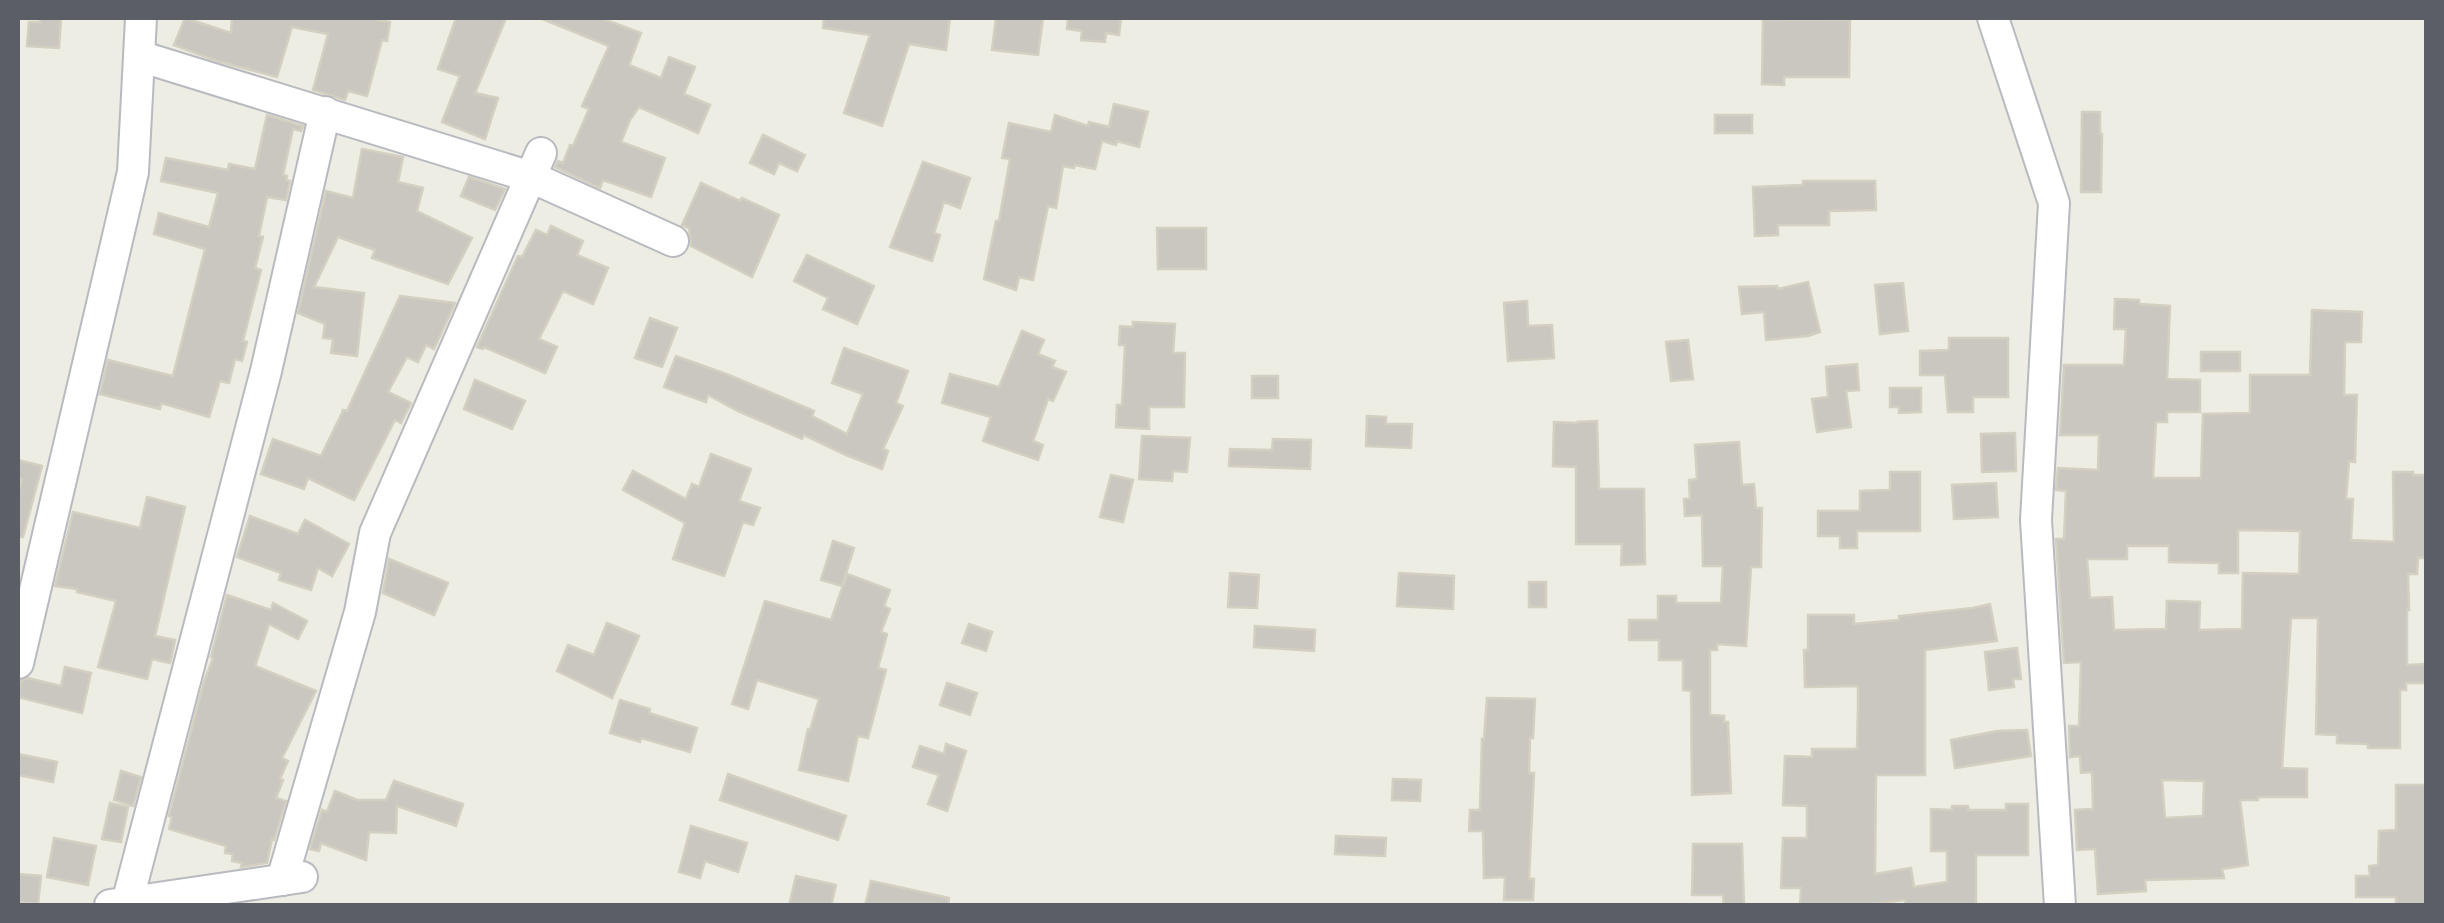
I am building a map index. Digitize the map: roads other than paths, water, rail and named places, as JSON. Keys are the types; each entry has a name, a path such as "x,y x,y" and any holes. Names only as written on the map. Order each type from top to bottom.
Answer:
{"street":[{"path":"18,663 133,172 141,18"},
{"path":"1992,18 2054,203 2036,520 2060,906"},
{"path":"139,56 325,112 536,165 673,241"},
{"path":"325,112 266,371 117,904 292,879 360,612 374,533 536,165"}]}
